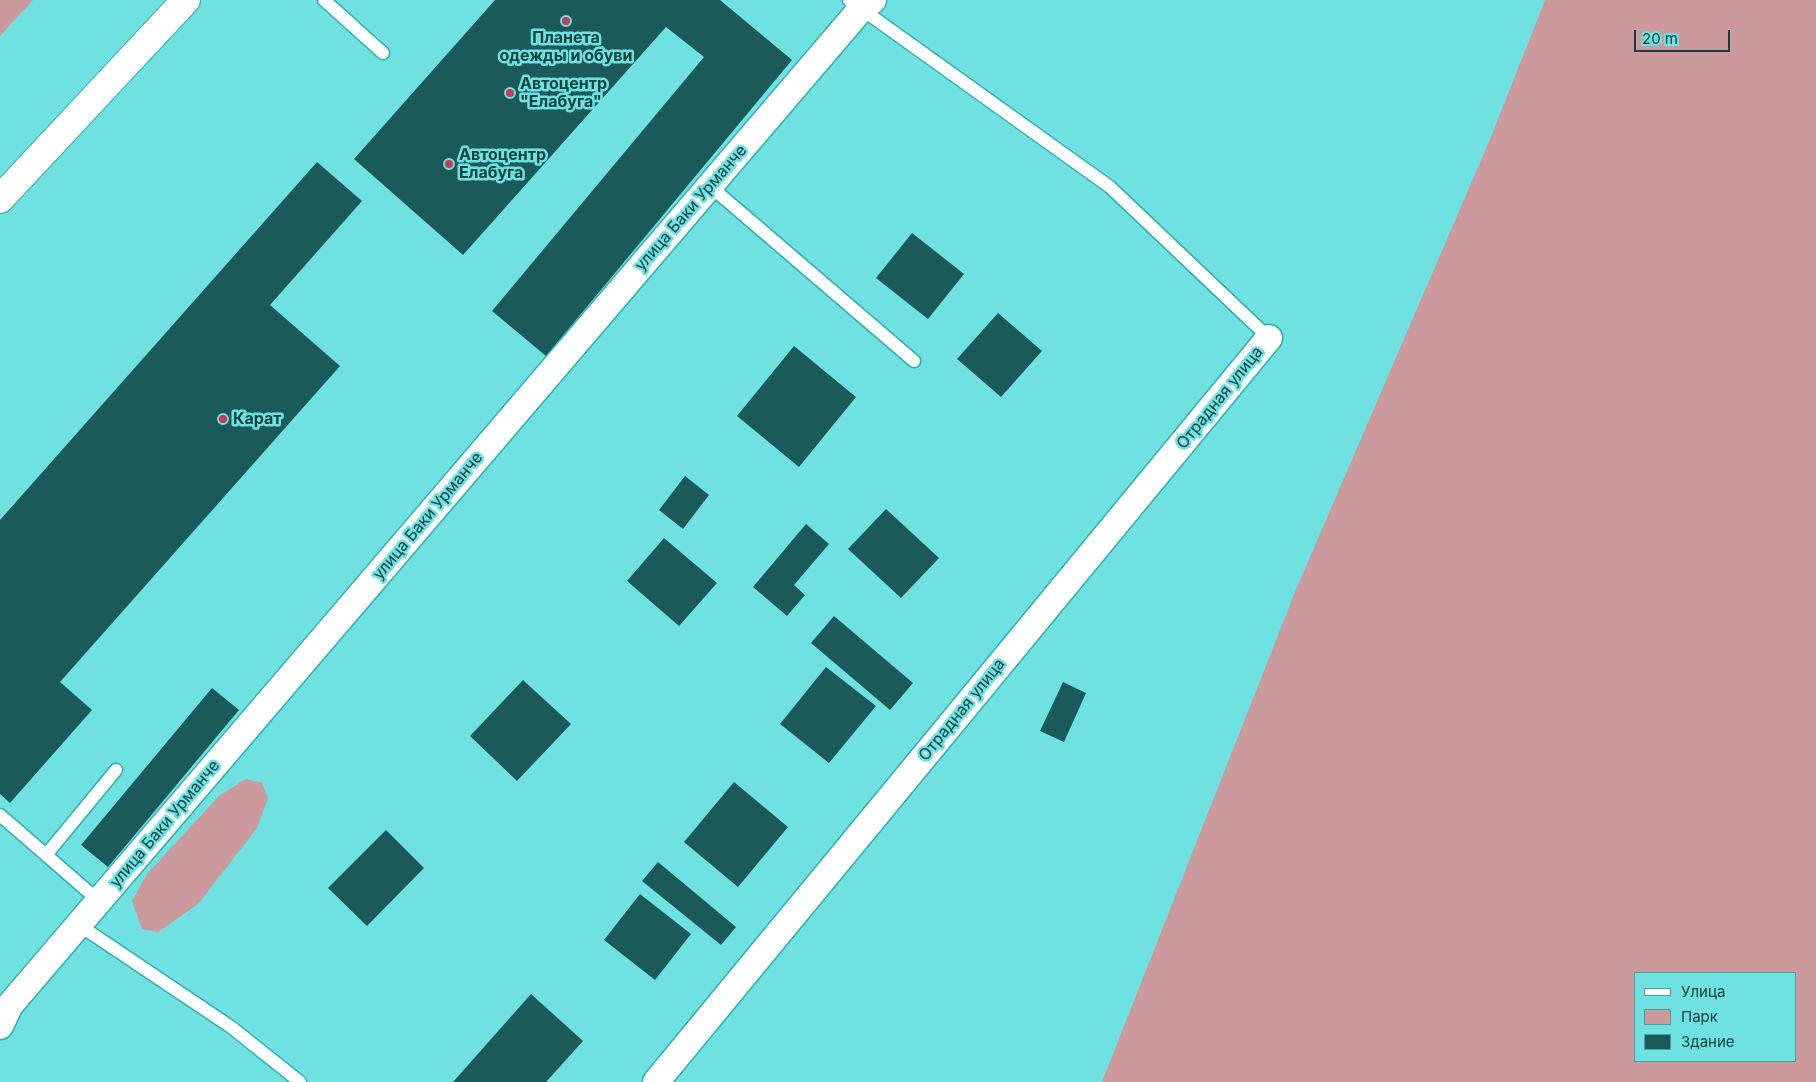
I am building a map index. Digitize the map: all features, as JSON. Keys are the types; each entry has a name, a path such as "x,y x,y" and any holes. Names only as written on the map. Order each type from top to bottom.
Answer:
{"main road":[{"path":"0,200 186,0"}],"street":[{"name":"улица Баки Урманче","path":"0,1026 10,1005 710,186 861,3"},
{"name":"Отрадная улица","path":"656,1082 1269,338"}],"lane":[{"path":"324,0 383,53"},
{"path":"861,3 1110,187 1269,338"},
{"path":"710,186 914,361"},
{"path":"46,855 116,770"},
{"path":"0,815 99,901"},
{"path":"79,924 231,1027 300,1082"}],"green space":[{"path":"0,0 33,0 0,36"},
{"path":"1545,0 1816,0 1816,1082 1102,1082 1295,592 1491,137"},
{"path":"246,779 262,783 268,798 257,828 198,904 158,932 142,929 132,901 147,874 219,796"}],"building":[{"path":"495,0 720,0 792,60 546,356 492,311 704,57 666,27 463,255 354,159"},
{"path":"317,162 362,201 270,305 340,366 60,682 92,710 10,803 0,794 0,520"},
{"path":"912,233 964,274 928,319 876,278"},
{"path":"998,313 1042,351 1001,397 957,359"},
{"path":"794,346 856,397 799,467 737,416"},
{"path":"685,476 709,495 683,529 659,510"},
{"path":"886,509 939,558 901,598 848,549"},
{"path":"806,524 829,544 794,585 805,595 787,616 753,587"},
{"path":"664,538 717,583 679,626 627,581"},
{"path":"834,616 913,683 890,710 811,643"},
{"path":"826,667 876,706 829,763 780,724"},
{"path":"523,680 571,724 517,781 470,736"},
{"path":"1063,682 1086,693 1064,742 1040,731"},
{"path":"212,688 239,710 108,867 81,845"},
{"path":"734,782 788,827 738,887 684,842"},
{"path":"386,830 424,868 367,926 328,888"},
{"path":"658,862 736,927 721,945 642,881"},
{"path":"640,894 691,934 655,980 604,940"},
{"path":"531,994 583,1041 546,1082 453,1082"}],"place":[{"name":"Планета одежды и обуви","path":"566,21"},
{"name":"Автоцентр \"Елабуга\"","path":"510,93"},
{"name":"Автоцентр Елабуга","path":"449,164"},
{"name":"Карат","path":"223,419"}]}
